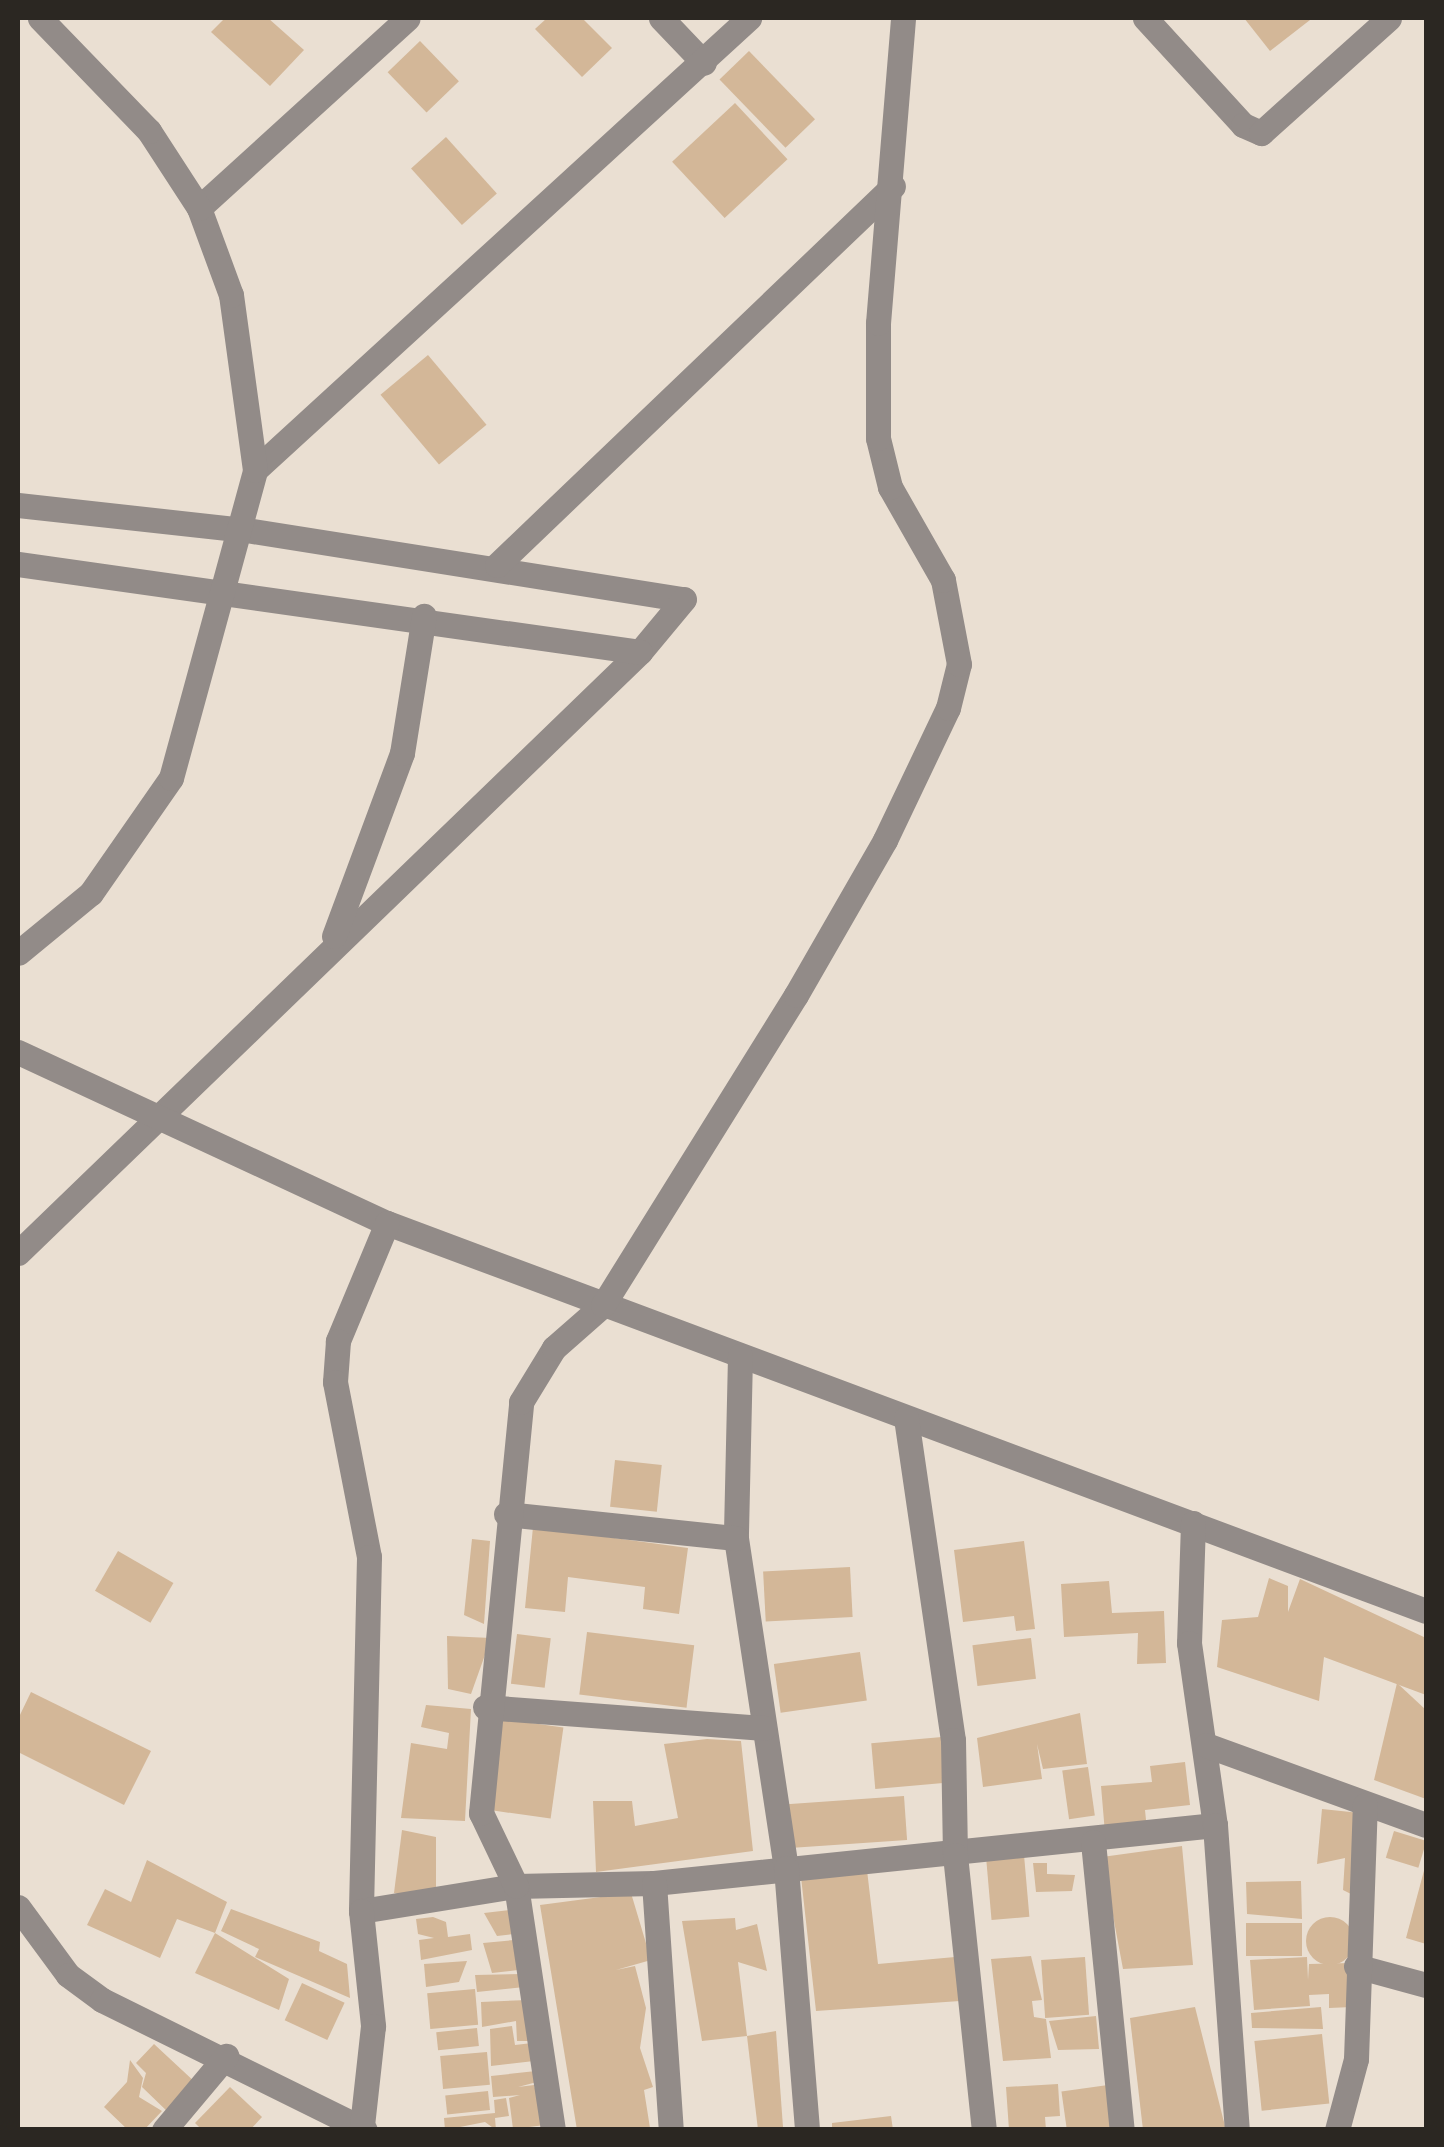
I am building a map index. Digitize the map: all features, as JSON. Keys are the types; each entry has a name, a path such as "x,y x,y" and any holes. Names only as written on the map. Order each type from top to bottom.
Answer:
{"street":[{"path":"18,953 92,893 171,778 246,530 255,470 232,295 199,208 149,131 40,18"},
{"path":"199,208 408,18"},
{"path":"660,18 704,63"},
{"path":"255,470 749,18"},
{"path":"553,2130 516,1886 481,1812 485,1707 521,1402 554,1348 604,1306 806,978 948,708 957,630 943,580 890,487 878,438 878,323 893,186 902,18"},
{"path":"1145,18 1243,125 1262,132 1389,18"},
{"path":"497,565 893,186"},
{"path":"18,505 246,530 682,594 640,652 330,945 18,1253"},
{"path":"18,564 424,616 640,652"},
{"path":"330,945 402,752 424,616"},
{"path":"18,1052 150,1119 387,1223 1426,1611"},
{"path":"18,1907 79,1984 364,2128 372,2026 362,1911 370,1576 335,1382 338,1341 387,1223"},
{"path":"740,1356 736,1538 786,1868 807,2130"},
{"path":"906,1418 954,1740 955,1855 984,2130"},
{"path":"506,1514 736,1538"},
{"path":"1194,1523 1189,1642 1215,1825 1237,2130"},
{"path":"485,1707 764,1728"},
{"path":"1206,1745 1426,1825"},
{"path":"1338,2130 1356,2059 1356,1966 1365,1805"},
{"path":"362,1911 516,1886 654,1884 786,1868 1093,1842 1215,1825"},
{"path":"1093,1842 1122,2130"},
{"path":"654,1884 671,2130"},
{"path":"1356,1966 1426,1985"},
{"path":"164,2130 226,2056"}],"building":[{"path":"225,18 268,18 304,50 270,86 211,32"},
{"path":"547,18 582,18 612,48 582,77 535,29"},
{"path":"1244,18 1308,18 1310,20 1270,51"},
{"path":"420,41 459,81 427,113 388,72"},
{"path":"749,51 815,119 785,148 720,79"},
{"path":"735,103 788,159 725,218 672,162"},
{"path":"446,137 497,193 462,225 411,168"},
{"path":"428,355 486,425 439,465 381,395"},
{"path":"615,1460 662,1465 657,1512 610,1507"},
{"path":"533,1527 688,1548 679,1614 643,1609 645,1587 568,1577 565,1612 525,1608"},
{"path":"472,1539 490,1541 484,1624 464,1615"},
{"path":"1024,1541 1035,1629 1016,1631 1014,1616 963,1622 954,1550"},
{"path":"118,1551 173,1583 150,1623 95,1591"},
{"path":"850,1567 853,1617 766,1621 763,1572"},
{"path":"1269,1578 1288,1586 1288,1612 1300,1579 1426,1638 1426,1695 1324,1657 1319,1701 1217,1667 1222,1620 1258,1617"},
{"path":"1109,1581 1112,1613 1164,1611 1166,1663 1137,1664 1138,1633 1064,1637 1061,1584"},
{"path":"587,1632 694,1645 687,1708 579,1695"},
{"path":"517,1634 551,1638 545,1688 511,1684"},
{"path":"447,1636 491,1638 471,1694 448,1689"},
{"path":"1031,1638 1036,1679 977,1686 972,1645"},
{"path":"860,1652 867,1701 781,1713 774,1664"},
{"path":"1397,1683 1426,1710 1426,1799 1374,1780"},
{"path":"31,1692 151,1751 124,1805 18,1752 18,1719"},
{"path":"426,1705 471,1709 465,1821 401,1818 411,1743 447,1749 449,1733 421,1727"},
{"path":"1080,1713 1087,1764 1043,1769 1037,1744 1042,1779 983,1787 977,1738"},
{"path":"503,1719 563,1727 551,1819 490,1810"},
{"path":"942,1737 946,1783 875,1789 871,1743"},
{"path":"707,1739 741,1741 753,1851 596,1872 593,1801 632,1801 635,1826 678,1818 664,1744"},
{"path":"1185,1762 1190,1805 1145,1810 1147,1830 1105,1833 1101,1786 1152,1782 1150,1766"},
{"path":"1088,1767 1095,1816 1069,1819 1062,1771"},
{"path":"904,1796 907,1840 786,1848 783,1804"},
{"path":"1322,1809 1360,1813 1353,1895 1343,1890 1345,1858 1317,1864"},
{"path":"402,1830 436,1837 436,1899 394,1893"},
{"path":"1394,1831 1426,1841 1418,1868 1386,1858"},
{"path":"1182,1846 1193,1965 1123,1969 1102,1857"},
{"path":"1024,1855 1029,1917 992,1920 986,1858"},
{"path":"147,1860 227,1902 215,1933 177,1919 160,1958 87,1925 105,1889 131,1902"},
{"path":"1033,1863 1047,1863 1047,1874 1075,1875 1072,1891 1036,1892"},
{"path":"1426,1863 1426,1944 1406,1938"},
{"path":"867,1870 878,1964 955,1957 960,2001 816,2011 801,1877"},
{"path":"1301,1881 1302,1919 1247,1914 1246,1882"},
{"path":"631,1893 651,1960 616,1970 635,1966 646,2008 640,2048 653,2087 644,2090 650,2128 577,2130 540,1905"},
{"path":"231,1909 320,1942 319,1951 347,1964 350,1998 255,1957 259,1949 221,1931"},
{"path":"510,1910 513,1934 497,1936 484,1913"},
{"path":"433,1917 446,1922 448,1937 470,1934 472,1950 421,1960 419,1940 434,1938 418,1934 416,1919"},
{"path":"1330,1917 1347,1924 1354,1941 1347,1958 1330,1965 1313,1958 1306,1941 1313,1924"},
{"path":"735,1918 736,1930 757,1924 767,1971 738,1962 747,2036 702,2041 682,1921"},
{"path":"1246,1923 1302,1923 1302,1956 1246,1956"},
{"path":"215,1933 289,1979 279,2010 195,1973"},
{"path":"514,1940 518,1970 492,1973 483,1943"},
{"path":"1031,1956 1042,2000 1032,2001 1034,2017 1046,2019 1051,2058 1003,2061 991,1959"},
{"path":"1085,1957 1089,2015 1045,2018 1041,1960"},
{"path":"1307,1957 1308,1980 1309,1964 1351,1963 1352,2007 1329,2008 1329,1994 1309,1995 1310,2006 1254,2010 1250,1960"},
{"path":"467,1961 459,1982 426,1987 424,1964"},
{"path":"522,1974 524,1987 477,1992 475,1975"},
{"path":"302,1983 345,2003 327,2040 285,2020"},
{"path":"475,1989 478,2025 430,2029 427,1993"},
{"path":"528,2000 530,2041 517,2041 516,2021 482,2027 481,2002"},
{"path":"1195,2007 1226,2130 1143,2130 1130,2018"},
{"path":"1321,2007 1323,2029 1252,2028 1251,2013"},
{"path":"1096,2016 1099,2049 1058,2050 1049,2021"},
{"path":"512,2026 515,2045 532,2043 534,2061 491,2066 490,2029"},
{"path":"477,2028 479,2046 438,2050 436,2032"},
{"path":"776,2031 783,2127 758,2130 747,2036"},
{"path":"1322,2034 1329,2104 1262,2111 1254,2041"},
{"path":"154,2044 197,2084 170,2114 142,2087 146,2073 136,2063"},
{"path":"487,2052 490,2085 443,2089 440,2056"},
{"path":"130,2060 143,2078 139,2097 162,2111 144,2130 128,2130 104,2107 127,2082"},
{"path":"536,2071 537,2082 518,2087 534,2085 545,2125 513,2129 509,2098 520,2095 493,2097 491,2076"},
{"path":"1058,2084 1060,2116 1045,2117 1046,2130 1009,2130 1006,2087"},
{"path":"1108,2085 1114,2130 1067,2130 1061,2092"},
{"path":"230,2087 262,2117 250,2130 202,2130 195,2123"},
{"path":"488,2091 490,2110 447,2114 445,2095"},
{"path":"506,2098 509,2116 495,2118 496,2130 485,2122 445,2130 444,2118 495,2113 494,2100"},
{"path":"891,2116 893,2130 832,2130 832,2123"}]}
